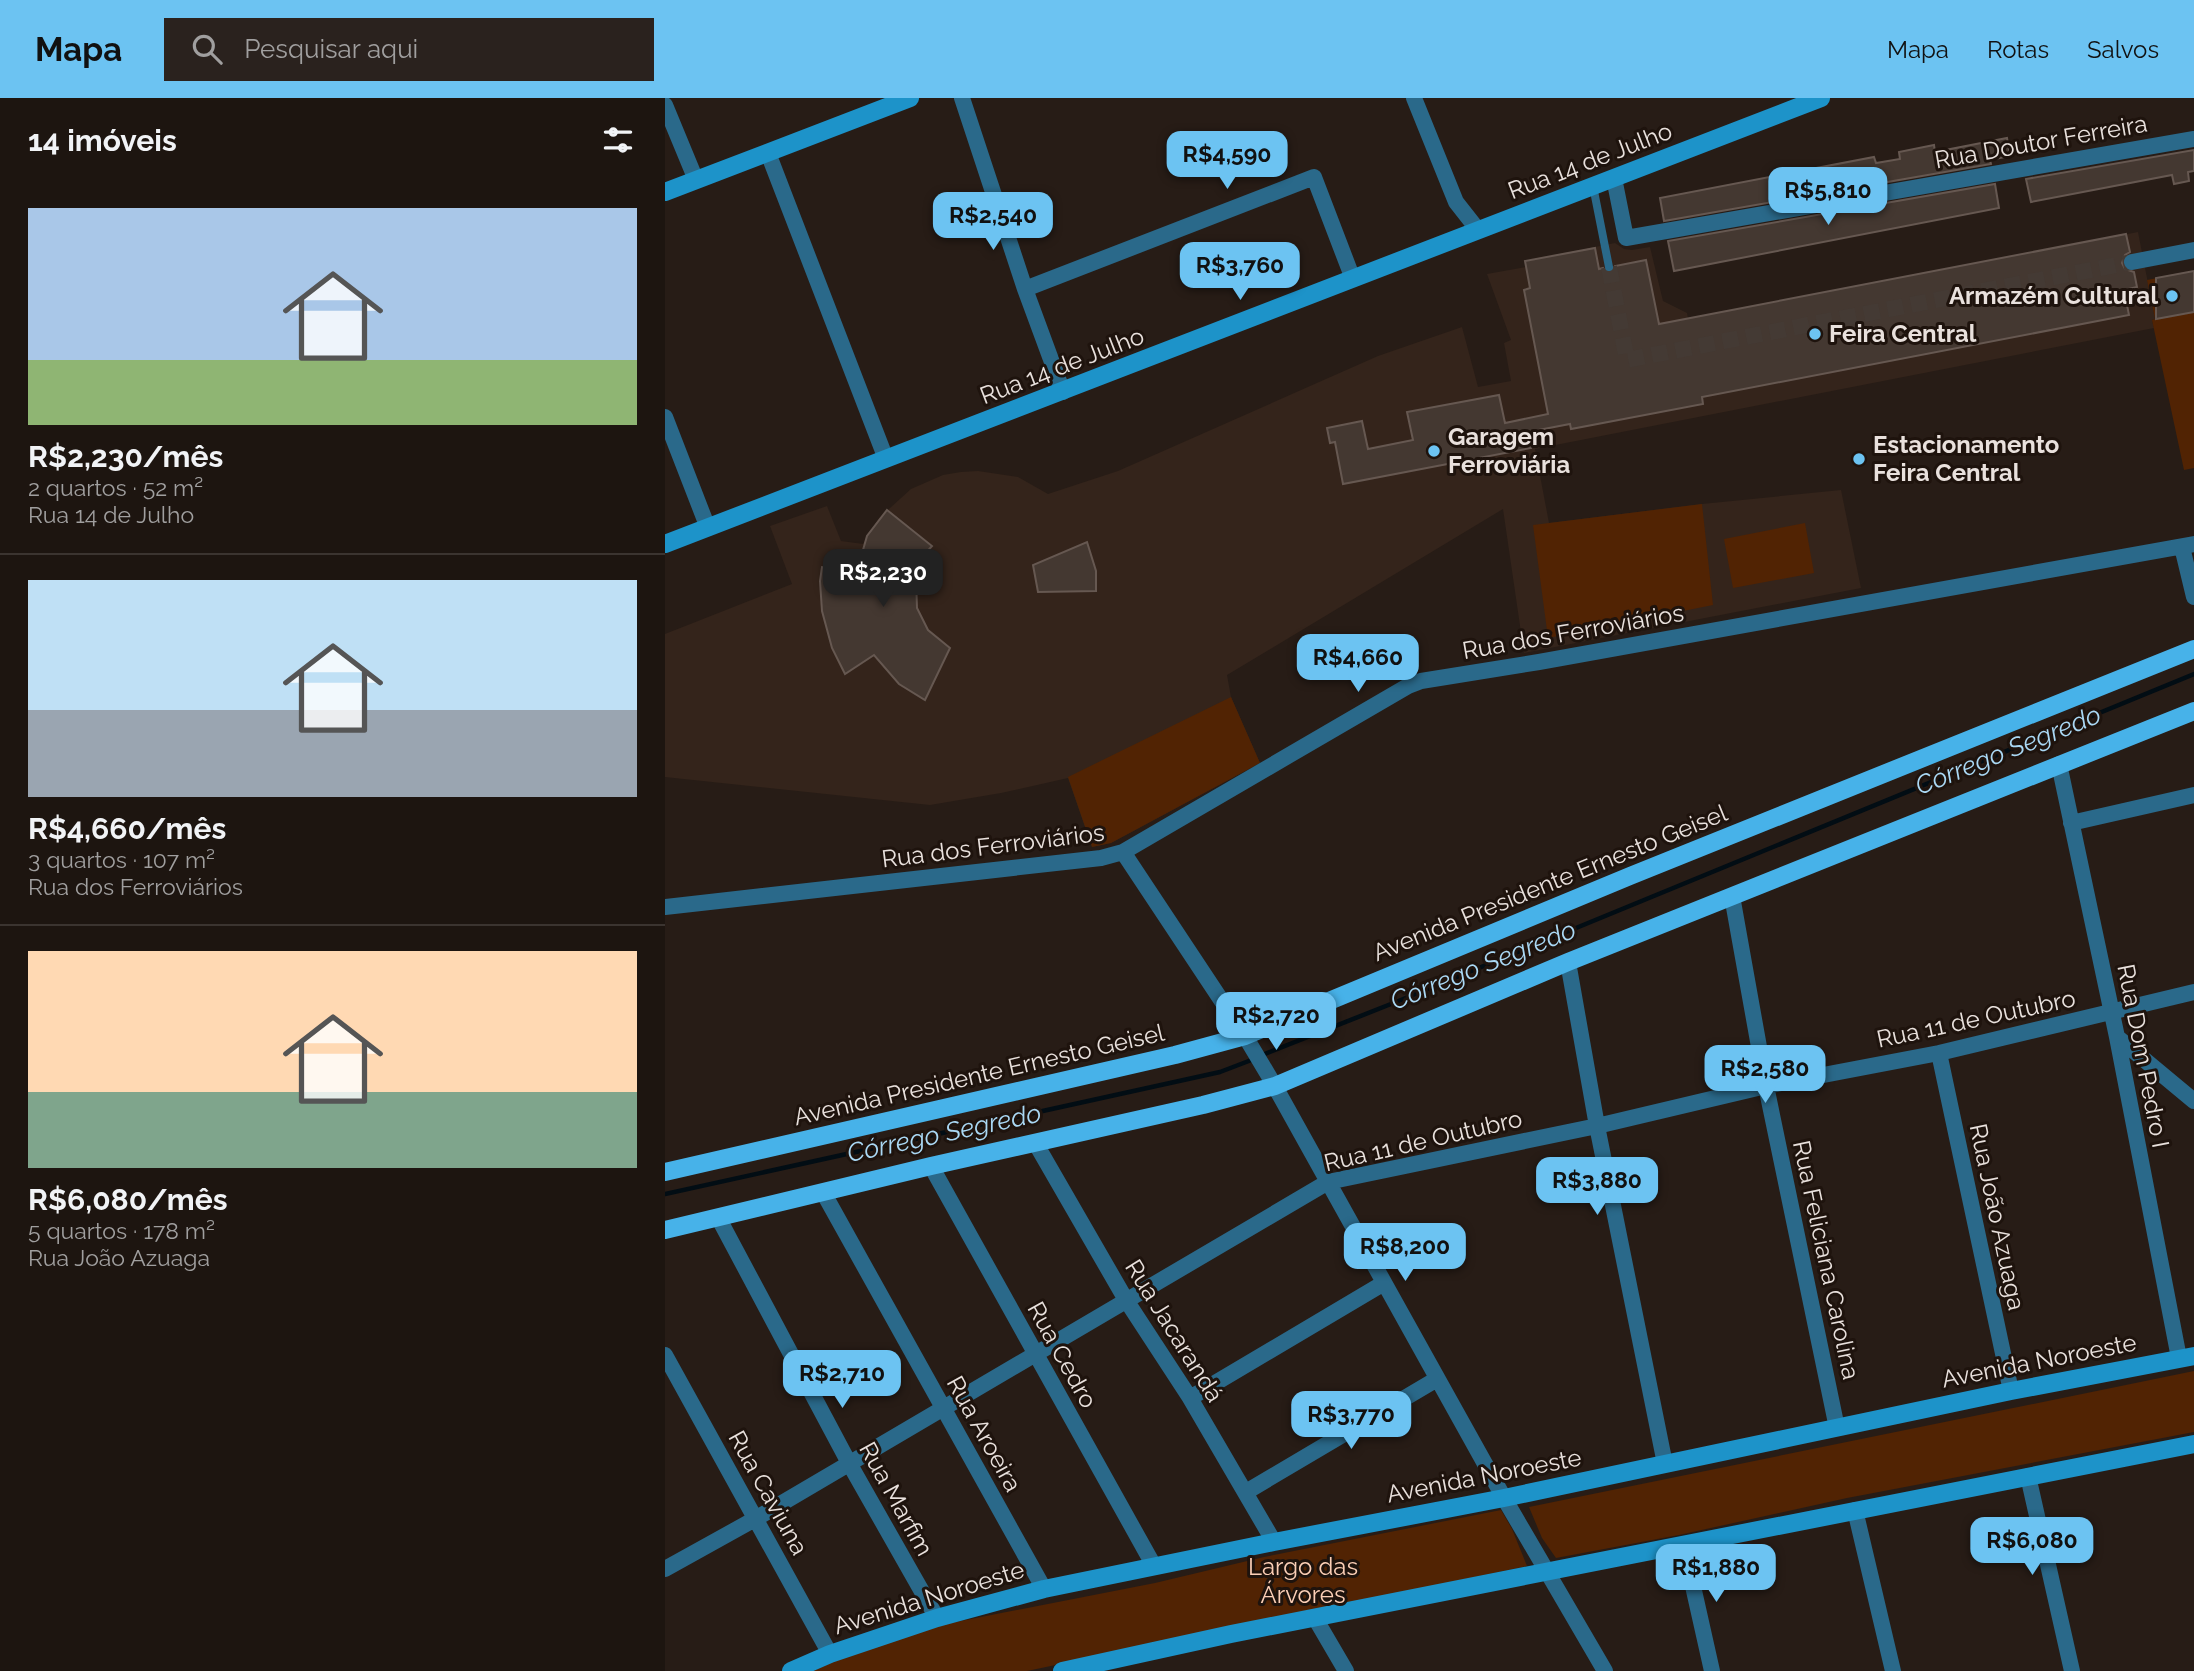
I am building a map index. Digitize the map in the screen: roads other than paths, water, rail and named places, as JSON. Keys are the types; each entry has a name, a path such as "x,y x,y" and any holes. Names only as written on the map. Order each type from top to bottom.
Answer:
{"main road":[{"path":"665,192 910,98"},
{"name":"Rua 14 de Julho","path":"667,544 1821,98"},
{"name":"Avenida Presidente Ernesto Geisel","path":"665,1172 1246,1039 1630,876 2194,649"},
{"path":"665,1230 931,1166 1203,1105 1274,1084 1568,962 2194,711"},
{"name":"Avenida Noroeste","path":"791,1671 830,1654 937,1618 1044,1589 1504,1498 2011,1391 2186,1357"},
{"path":"1062,1671 1219,1636 2194,1444"}],"street":[{"path":"962,98 1025,289 1063,392"},
{"path":"1414,98 1456,202 1478,230"},
{"path":"665,105 696,180"},
{"name":"Rua Doutor Ferreira","path":"1614,178 1626,238 2194,139"},
{"path":"768,153 886,459"},
{"path":"1025,289 1314,177 1353,279"},
{"path":"2138,261 2194,250"},
{"path":"665,417 708,528"},
{"path":"2188,546 2194,597"},
{"name":"Rua dos Ferroviários","path":"665,906 1101,859 1123,852 1396,692 1420,681 2188,546"},
{"name":"Rua Dom Pedro I","path":"2059,764 2186,1357"},
{"path":"2071,823 2194,795"},
{"path":"1123,852 1274,1084 1504,1498 1605,1671"},
{"name":"Rua Feliciana Carolina","path":"1732,896 1766,1086 1837,1428"},
{"path":"1568,962 1597,1126 1665,1464"},
{"name":"Rua 11 de Outubro","path":"665,1569 755,1519 1328,1182 1597,1126 1766,1086 1939,1053 2194,992"},
{"path":"2117,1037 2194,1101"},
{"name":"Rua João Azuaga","path":"1939,1053 2011,1391"},
{"name":"Rua Jacarandá","path":"1036,1144 1126,1300 1190,1398 1274,1542"},
{"name":"Rua Cedro","path":"931,1166 1154,1566"},
{"name":"Rua Aroeira","path":"823,1192 1044,1589"},
{"name":"Rua Marfim","path":"718,1217 849,1463 937,1618"},
{"path":"1190,1398 1384,1283"},
{"name":"Rua Caviuna","path":"665,1355 830,1654"},
{"path":"1246,1492 1437,1379"},
{"path":"2028,1476 2073,1671"},
{"path":"1855,1510 1893,1671"},
{"path":"1684,1546 1712,1671"},
{"path":"1315,1618 1346,1671"}],"lane":[{"path":"1593,186 1609,267"}],"waterway":[{"name":"Córrego Segredo","path":"1262,1055 2194,674"},
{"name":"Córrego Segredo","path":"665,1194 1220,1072 1254,1059"}],"tunnel":[{"path":"1609,267 1627,360 2132,262"}],"place":[{"name":"Armazém Cultural","path":"2172,296"},
{"name":"Feira Central","path":"1815,334"},
{"name":"Garagem Ferroviária","path":"1434,451"},
{"name":"Estacionamento Feira Central","path":"1859,459"}],"park label":[{"name":"Largo das Árvores","path":"1303,1581"}]}
